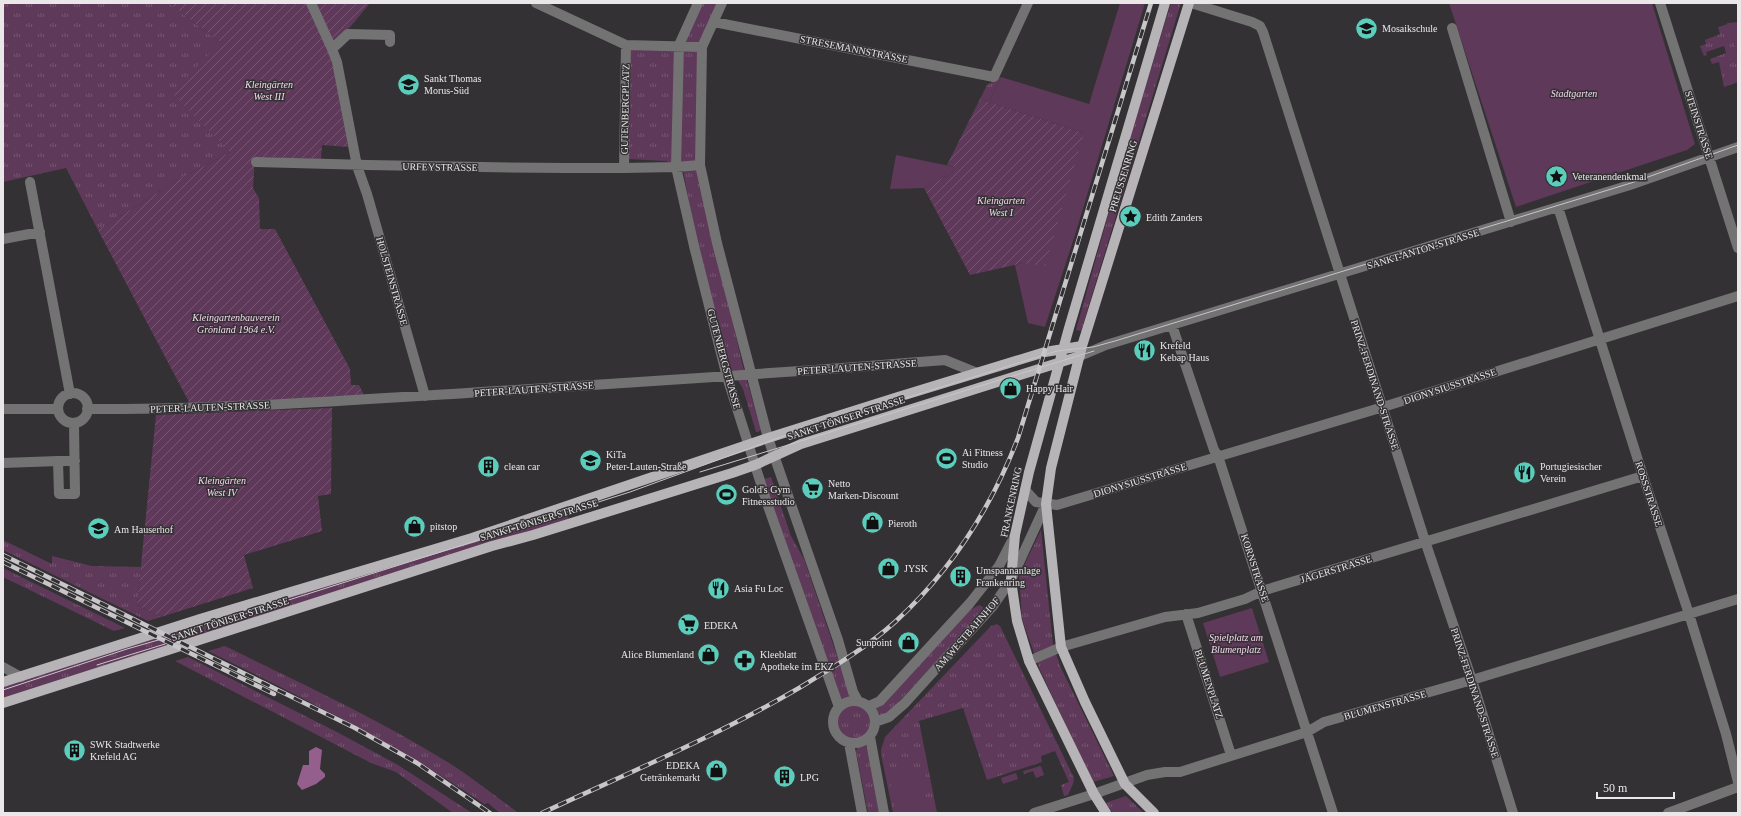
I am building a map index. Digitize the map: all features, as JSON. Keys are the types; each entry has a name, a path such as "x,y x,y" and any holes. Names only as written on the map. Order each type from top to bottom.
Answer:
{"main road":[{"name":"PREUSSENRING","path":"1063,348 1164,3"},
{"name":"PREUSSENRING","path":"1081,351 1190,3"},
{"name":"SANKT TÖNISER STRASSE","path":"3,682 207,617 472,538 768,438 977,373 1063,348 1081,351"},
{"name":"FRANKENRING","path":"1063,348 1025,490 1015,535 1011,580 1017,621 1029,661 1094,794 1106,813"},
{"name":"SANKT TÖNISER STRASSE","path":"3,703 492,546 533,535 755,465 801,444 1059,363 1081,351"},
{"path":"1081,351 1050,468 1046,504 1061,648 1085,702 1125,784 1154,813"}],"street":[{"name":"HOLSTEINSTRASSE","path":"311,3 337,62 357,166 367,194 425,396"},
{"path":"536,3 626,45 679,45 702,47"},
{"name":"GUTENBERGSTRASSE","path":"698,3 679,45 676,167 727,377 755,465 838,707"},
{"path":"722,3 702,47 700,165 717,243 768,438 838,640 853,692 858,701"},
{"name":"STRESEMANNSTRASSE","path":"714,22 994,77 1028,3"},
{"name":"PRINZ-FERDINAND-STRASSE","path":"1190,3 1252,22 1260,26 1263,32 1382,408 1472,680 1513,813"},
{"name":"STEINSTRASSE","path":"1660,3 1710,156 1738,248"},
{"path":"1452,28 1511,222"},
{"path":"332,49 348,34 390,36 390,42"},
{"name":"GUTENBERGPLATZ","path":"626,45 624,168 700,165"},
{"name":"SANKT-ANTON-STRASSE","path":"1081,351 1106,346 1511,222 1630,185 1710,156 1738,148"},
{"name":"URFEYSTRASSE","path":"256,162 357,166 624,168"},
{"path":"30,182 70,394"},
{"name":"ROSSSTRASSE","path":"1558,207 1642,476 1689,614 1726,734 1738,782"},
{"path":"3,239 40,232"},
{"name":"DIONYSIUSSTRASSE","path":"1046,504 1057,505 1382,408 1738,296"},
{"name":"KORNSTRASSE","path":"1172,325 1214,450 1218,456 1333,813"},
{"name":"PETER-LAUTEN-STRASSE","path":"87,409 209,408 425,396 751,376 944,360 977,373"},
{"path":"70,394 76,394 84,398 87,409 82,419 74,423 69,423 62,418 58,409 60,400 63,397 70,394"},
{"path":"3,409 58,409"},
{"path":"58,461 58,494 75,494 74,423"},
{"path":"3,463 75,461"},
{"name":"JÄGERSTRASSE","path":"1029,661 1061,648 1165,617 1205,610 1425,541 1642,476"},
{"path":"1025,490 1036,502 1046,504"},
{"name":"AM WESTBAHNHOF","path":"875,722 889,717 905,703 985,615 1011,580 1046,504"},
{"name":"AM WESTBAHNHOF","path":"869,706 880,701 970,603 999,566 1015,535"},
{"name":"BLUMENSTRASSE","path":"1034,813 1125,784 1147,775 1165,772 1180,772 1307,732 1324,722 1472,680 1738,599"},
{"name":"BLUMENPLATZ","path":"1186,614 1231,755"},
{"path":"3,667 21,677"},
{"path":"870,737 859,743 849,743 836,734 833,728 833,716 838,707 852,701 858,701 869,706 875,722 870,737 884,813"},
{"path":"849,743 862,813"},
{"path":"1668,813 1738,787"}],"green space":[{"path":"3,3 168,3 220,42 230,152 178,180 98,230 66,168 3,182"},
{"name":"Kleingartenbauverein Grönland 1964 e.V.","path":"168,3 370,3 351,26 327,48 333,66 348,147 322,145 321,159 255,157 253,188 259,198 260,229 275,229 350,369 351,385 359,385 364,395 190,404 98,230 178,180 230,152 172,93 220,42"},
{"path":"702,3 723,3 703,52 697,165 742,363 761,430 758,432 756,432 743,389 731,368 697,247 683,170 666,161 628,159 629,48 682,48"},
{"path":"1120,3 1145,3 1075,235 1045,327 1028,323 1015,265 1023,263 1084,133 989,102 1001,77 1089,104"},
{"path":"1171,3 1181,3 1081,331 1076,330 1129,140"},
{"name":"Stadtgarten","path":"1449,3 1652,3 1695,144 1687,150 1516,207"},
{"path":"1738,22 1738,53 1727,23"},
{"path":"1728,24 1738,53 1738,82 1724,87 1719,62 1712,64 1710,59 1726,53 1724,46 1706,52 1707,55 1704,56 1700,46 1706,44 1705,40 1720,34 1718,27"},
{"path":"1001,77 989,102 980,99 987,85"},
{"name":"Kleingarten West I","path":"980,99 1084,133 1045,266 1023,263 970,275 924,188 952,173 955,167 947,165"},
{"path":"896,155 955,167 952,173 924,188 890,189"},
{"name":"Kleingärten West IV","path":"332,408 331,494 318,496 322,531 244,555 253,588 161,617 137,605 156,415"},
{"path":"771,477 791,536 804,559 851,697 840,701 764,479"},
{"path":"566,509 569,520 3,698 3,686"},
{"path":"1041,530 1053,645 1061,668 1114,776 1093,782 1040,670 1022,619 1019,576"},
{"path":"3,540 52,564 52,556 92,566 141,567 137,605 161,617 148,621 3,550"},
{"path":"3,568 125,628 114,631 3,577"},
{"path":"979,605 983,607 984,611 893,708 880,716 876,706 970,610"},
{"name":"Spielplatz am Blumenplatz","path":"1252,608 1269,662 1220,677 1203,623"},
{"path":"997,624 1000,626 1074,778 1068,795 1064,796 1061,785 1069,782 1055,751 1041,756 1042,762 987,780 963,708 919,721 937,813 893,813 881,750 885,737 991,626"},
{"path":"225,646 341,703 426,749 462,771 517,813 500,813 488,803 484,804 417,761 349,723 208,651"},
{"path":"188,657 335,731 398,765 472,813 453,813 396,772 371,763 175,661"},
{"path":"854,704 864,707 869,712 872,722 869,732 864,737 854,740 844,737 839,732 836,722 839,712 844,707"},
{"path":"866,746 880,813 868,813 856,752 857,747"},
{"path":"1041,766 1044,775 1036,778 1033,771 1024,774 1023,771"},
{"path":"919,770 928,813 896,813 889,776"},
{"path":"1016,773 1018,779 1003,784 1001,778"},
{"path":"1126,796 1144,813 1113,813 1105,803"}],"shaded area":[{"path":"316,747 322,750 320,769 325,774 325,777 316,784 302,790 297,784 303,765 309,765 309,751"}],"tram line":[{"path":"3,690 127,649 200,628 630,492 778,438 1057,351 1093,347 1115,341 1631,183 1738,145"},
{"path":"700,472 1094,351"},
{"path":"97,665 165,644"}],"railway":[{"path":"542,813 704,738 768,706 824,673 861,649 895,622 934,582 951,560 982,514 1018,438 1151,3"},
{"path":"3,555 355,728 417,763 490,813"},
{"path":"3,562 274,694"}],"place":[{"name":"Mosaikschule","path":"1367,28"},
{"name":"Sankt Thomas Morus-Süd","path":"409,84"},
{"name":"Veteranendenkmal","path":"1556,176"},
{"name":"Edith Zanders","path":"1130,217"},
{"name":"Krefeld Kebap Haus","path":"1145,351"},
{"name":"Happy Hair","path":"1010,388"},
{"name":"Ai Fitness Studio","path":"946,458"},
{"name":"KiTa Peter-Lauten-Straße","path":"590,460"},
{"name":"clean car","path":"489,466"},
{"name":"Portugiesischer Verein","path":"1525,472"},
{"name":"Netto Marken-Discount","path":"812,489"},
{"name":"Gold's Gym Fitnessstudio","path":"726,495"},
{"name":"Pieroth","path":"873,523"},
{"name":"pitstop","path":"415,526"},
{"name":"Am Hauserhof","path":"98,529"},
{"name":"JYSK","path":"889,568"},
{"name":"Umspannanlage Frankenring","path":"960,576"},
{"name":"Asia Fu Loc","path":"718,588"},
{"name":"EDEKA","path":"688,625"},
{"name":"Sunpoint","path":"908,642"},
{"name":"Alice Blumenland","path":"709,654"},
{"name":"Kleeblatt Apotheke im EKZ","path":"744,660"},
{"name":"SWK Stadtwerke Krefeld AG","path":"75,750"},
{"name":"EDEKA Getränkemarkt","path":"716,771"},
{"name":"LPG","path":"785,777"}],"park label":[{"name":"Kleingärten West III","path":"269,90"}]}
